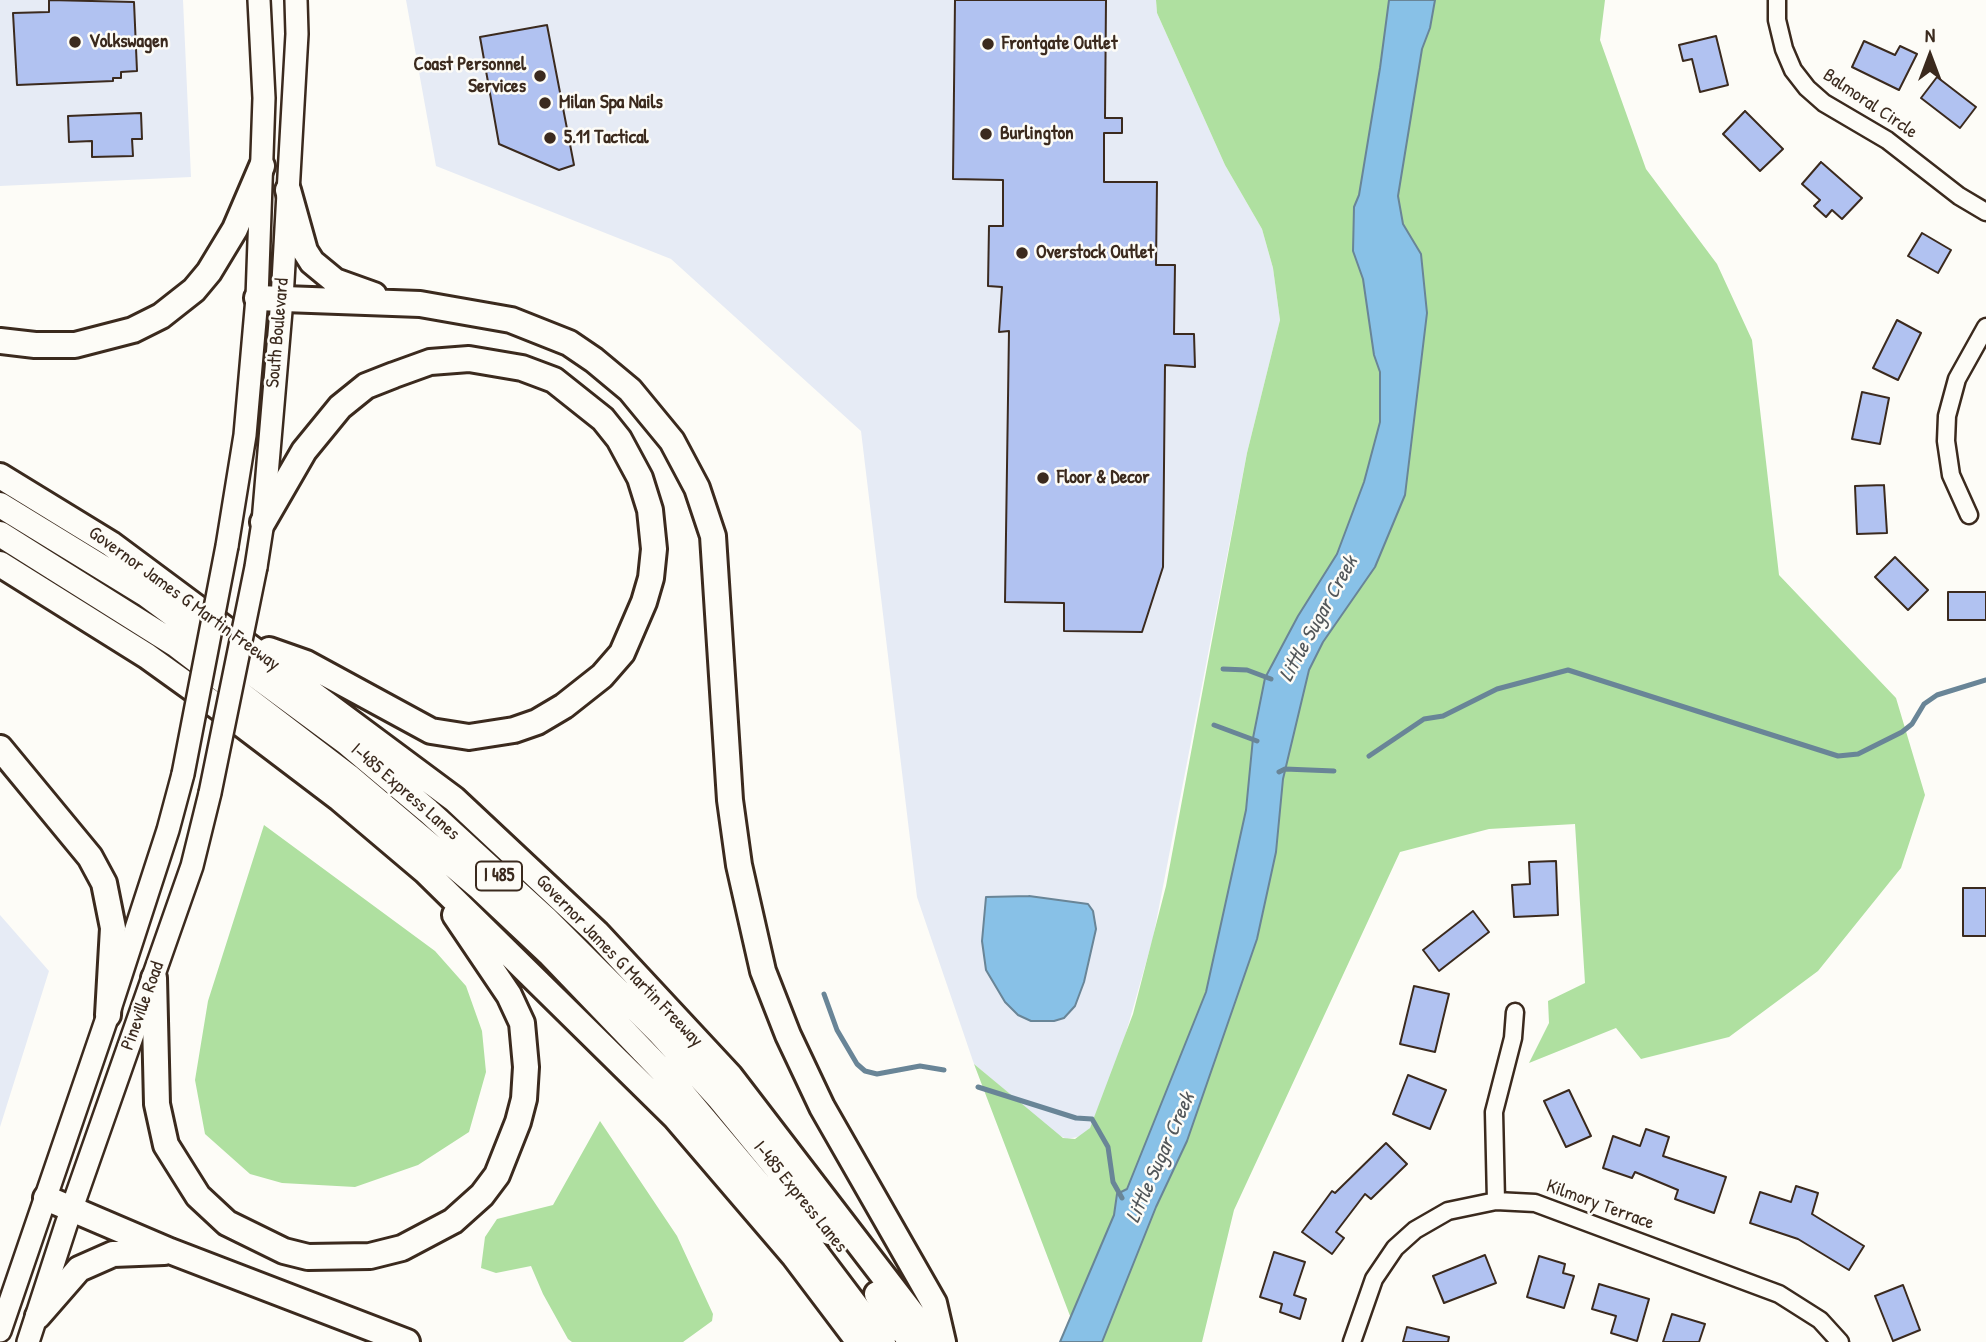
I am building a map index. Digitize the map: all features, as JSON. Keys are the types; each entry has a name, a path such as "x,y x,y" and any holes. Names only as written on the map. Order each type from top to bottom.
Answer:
{"highway":[{"path":"0,341 35,345 75,345 133,330 161,316 187,296 209,272 235,229 262,166"},
{"path":"288,190 305,251 320,272 347,287 401,304"},
{"path":"269,298 401,304 511,320 569,343 631,390 661,424 704,503 717,560 730,800 738,865 762,971 822,1107 934,1303 943,1342"},
{"path":"241,653 306,663 431,731 450,736 493,735 537,722 564,706 602,676 622,653 631,635 651,578 654,549 650,510 640,478 619,439 603,419 554,380 498,362 468,359 430,362 366,386 321,427 263,522"},
{"name":"Governor James G Martin Freeway","path":"0,476 111,544 241,653 454,799 597,933 730,1076 934,1342"},
{"name":"I-485 Express Lanes","path":"0,505 147,595 263,678 428,811 536,909 659,1032 719,1098 830,1233 911,1342"},
{"name":"I-485 Express Lanes","path":"0,534 175,644 348,776 480,887 549,953 672,1081 809,1244 883,1342"},
{"name":"I 485","path":"0,564 147,656 225,712 340,799 425,871 675,1116 794,1256 859,1342"},
{"path":"0,748 90,857 104,883 113,928 108,1015"},
{"path":"155,978 157,1104 166,1145 198,1196 228,1223 252,1237 308,1257 360,1257 402,1248 453,1221 482,1195 497,1175 511,1147 524,1099 522,1023 509,995 425,871"},
{"path":"46,1198 170,1251 407,1342"},
{"path":"38,1315 79,1269 113,1254 170,1251"}],"main road":[{"name":"South Boulevard","path":"241,653 263,522 269,298 262,166 264,98 259,0"},
{"name":"South Boulevard","path":"205,658 227,546 288,190 296,0"},
{"name":"Pineville Road","path":"28,1342 192,866 241,653"},
{"name":"Pineville Road","path":"0,1331 108,1015 183,774 205,658"}],"street":[{"name":"Balmoral Circle","path":"1777,0 1777,20 1784,49 1793,70 1807,88 1824,103 1887,140 1959,196 1986,212"},
{"path":"1969,515 1951,475 1946,441 1947,416 1957,379 1986,327"},
{"path":"1496,1201 1494,1112 1513,1038 1515,1012"},
{"name":"Kilmory Terrace","path":"1352,1342 1374,1279 1395,1248 1415,1230 1448,1212 1496,1201 1535,1203 1779,1294 1820,1320 1840,1342"}],"shaded area":[{"path":"0,0 183,0 191,177 0,186"},
{"path":"406,0 1156,0 1157,13 1225,165 1262,229 1273,268 1280,320 1247,453 1153,938 1118,1061 1090,1128 1082,1136 1067,1139 1056,1134 974,1064 917,897 861,431 671,259 436,166"},
{"path":"0,915 49,971 0,1127"}],"green space":[{"path":"1156,0 1605,0 1600,40 1646,169 1717,264 1752,340 1779,575 1896,698 1925,795 1901,868 1818,971 1729,1037 1641,1059 1616,1028 1529,1063 1549,1023 1548,1001 1585,983 1575,824 1489,829 1400,852 1234,1210 1202,1342 1080,1342 974,1064 1063,1138 1075,1139 1090,1128 1133,1014 1166,886 1247,453 1280,320 1273,268 1262,229 1225,165 1157,13"},
{"path":"264,825 435,951 466,986 482,1031 486,1072 469,1132 418,1165 355,1187 282,1183 250,1174 205,1134 195,1080 208,1001"},
{"path":"600,1121 677,1236 713,1314 712,1321 683,1342 572,1342 543,1294 531,1266 496,1273 481,1268 485,1237 497,1219 553,1205"}],"water":[{"name":"Little Sugar Creek","path":"1389,0 1435,0 1430,28 1422,49 1398,196 1403,224 1421,254 1427,313 1405,495 1375,567 1323,642 1309,670 1283,779 1276,852 1257,939 1187,1141 1156,1207 1102,1342 1060,1342 1114,1215 1117,1194 1127,1189 1206,992 1246,810 1253,738 1265,678 1298,616 1337,554 1364,482 1380,422 1380,372 1374,355 1363,279 1353,251 1354,207 1359,195"},
{"path":"1029,896 1088,904 1093,911 1096,929 1084,982 1075,1006 1064,1018 1054,1021 1031,1021 1018,1015 1005,1002 986,970 982,941 986,897"}],"building":[{"name":"Volkswagen","path":"49,0 134,2 137,71 121,72 121,78 113,78 113,81 17,85 13,13 49,12"},
{"path":"955,0 1106,0 1105,118 1122,118 1122,133 1104,133 1104,182 1157,182 1156,265 1175,265 1174,334 1194,334 1195,367 1165,365 1163,567 1142,632 1064,631 1064,603 1005,602 1009,331 999,332 1002,287 988,286 989,226 1003,226 1003,180 953,179"},
{"path":"547,25 574,165 559,170 499,144 480,37"},
{"path":"1716,36 1728,85 1700,92 1692,59 1683,61 1679,45"},
{"path":"1864,41 1895,55 1900,46 1917,54 1899,90 1852,67"},
{"path":"1937,77 1976,107 1960,128 1921,98"},
{"path":"1745,111 1783,149 1760,171 1723,134"},
{"path":"141,113 142,139 132,139 133,156 92,157 92,141 69,142 68,116"},
{"path":"1821,162 1862,198 1842,219 1832,210 1826,217 1814,206 1820,200 1802,184"},
{"path":"1922,233 1951,250 1938,273 1908,256"},
{"path":"1897,320 1921,333 1898,380 1873,368"},
{"path":"1862,392 1889,398 1880,444 1852,439"},
{"path":"1884,485 1887,533 1857,534 1855,486"},
{"path":"1895,557 1928,590 1908,610 1875,577"},
{"path":"1948,592 1986,592 1986,620 1948,620"},
{"path":"1556,861 1558,915 1514,917 1512,885 1530,884 1529,862"},
{"path":"1963,888 1986,888 1986,936 1963,936"},
{"path":"1473,911 1489,932 1439,971 1423,950"},
{"path":"1414,986 1449,994 1435,1052 1400,1044"},
{"path":"1408,1075 1446,1090 1430,1129 1393,1114"},
{"path":"1569,1090 1591,1136 1566,1147 1544,1101"},
{"path":"1646,1129 1669,1137 1663,1156 1726,1177 1714,1213 1675,1199 1678,1190 1635,1172 1632,1178 1603,1168 1613,1136 1640,1146"},
{"path":"1386,1143 1407,1164 1371,1199 1365,1194 1336,1232 1344,1238 1332,1254 1302,1232 1332,1191 1335,1193"},
{"path":"1796,1186 1818,1193 1812,1214 1864,1246 1849,1270 1798,1239 1750,1223 1760,1192 1791,1202"},
{"path":"1274,1252 1305,1262 1294,1295 1306,1299 1300,1319 1280,1312 1282,1304 1260,1297"},
{"path":"1485,1255 1496,1283 1444,1303 1433,1276"},
{"path":"1539,1256 1565,1264 1563,1273 1574,1276 1564,1308 1527,1297"},
{"path":"1599,1284 1649,1299 1637,1341 1611,1333 1616,1316 1592,1309"},
{"path":"1903,1285 1920,1330 1893,1341 1875,1296"},
{"path":"1672,1314 1705,1324 1699,1342 1663,1342"},
{"path":"1407,1327 1449,1337 1448,1342 1403,1342"}],"waterway":[{"name":"Little Sugar Creek","path":"1223,669 1247,670 1271,679"},
{"path":"1369,756 1424,719 1443,716 1497,689 1568,670 1838,756 1858,754 1902,732 1912,724 1924,704 1937,695 1986,680"},
{"path":"1214,725 1257,741"},
{"path":"1279,772 1285,769 1334,771"},
{"path":"824,994 837,1030 857,1064 865,1071 877,1074 920,1066 944,1070"},
{"name":"Little Sugar Creek","path":"978,1087 1076,1118 1092,1119 1108,1147 1113,1182 1122,1198"}],"place":[{"name":"Volkswagen","path":"75,42"},
{"name":"Frontgate Outlet","path":"988,44"},
{"name":"Coast Personnel Services","path":"540,76"},
{"name":"Milan Spa Nails","path":"545,103"},
{"name":"Burlington","path":"986,134"},
{"name":"5.11 Tactical","path":"550,138"},
{"name":"Overstock Outlet","path":"1022,253"},
{"name":"Floor & Decor","path":"1043,478"}]}
